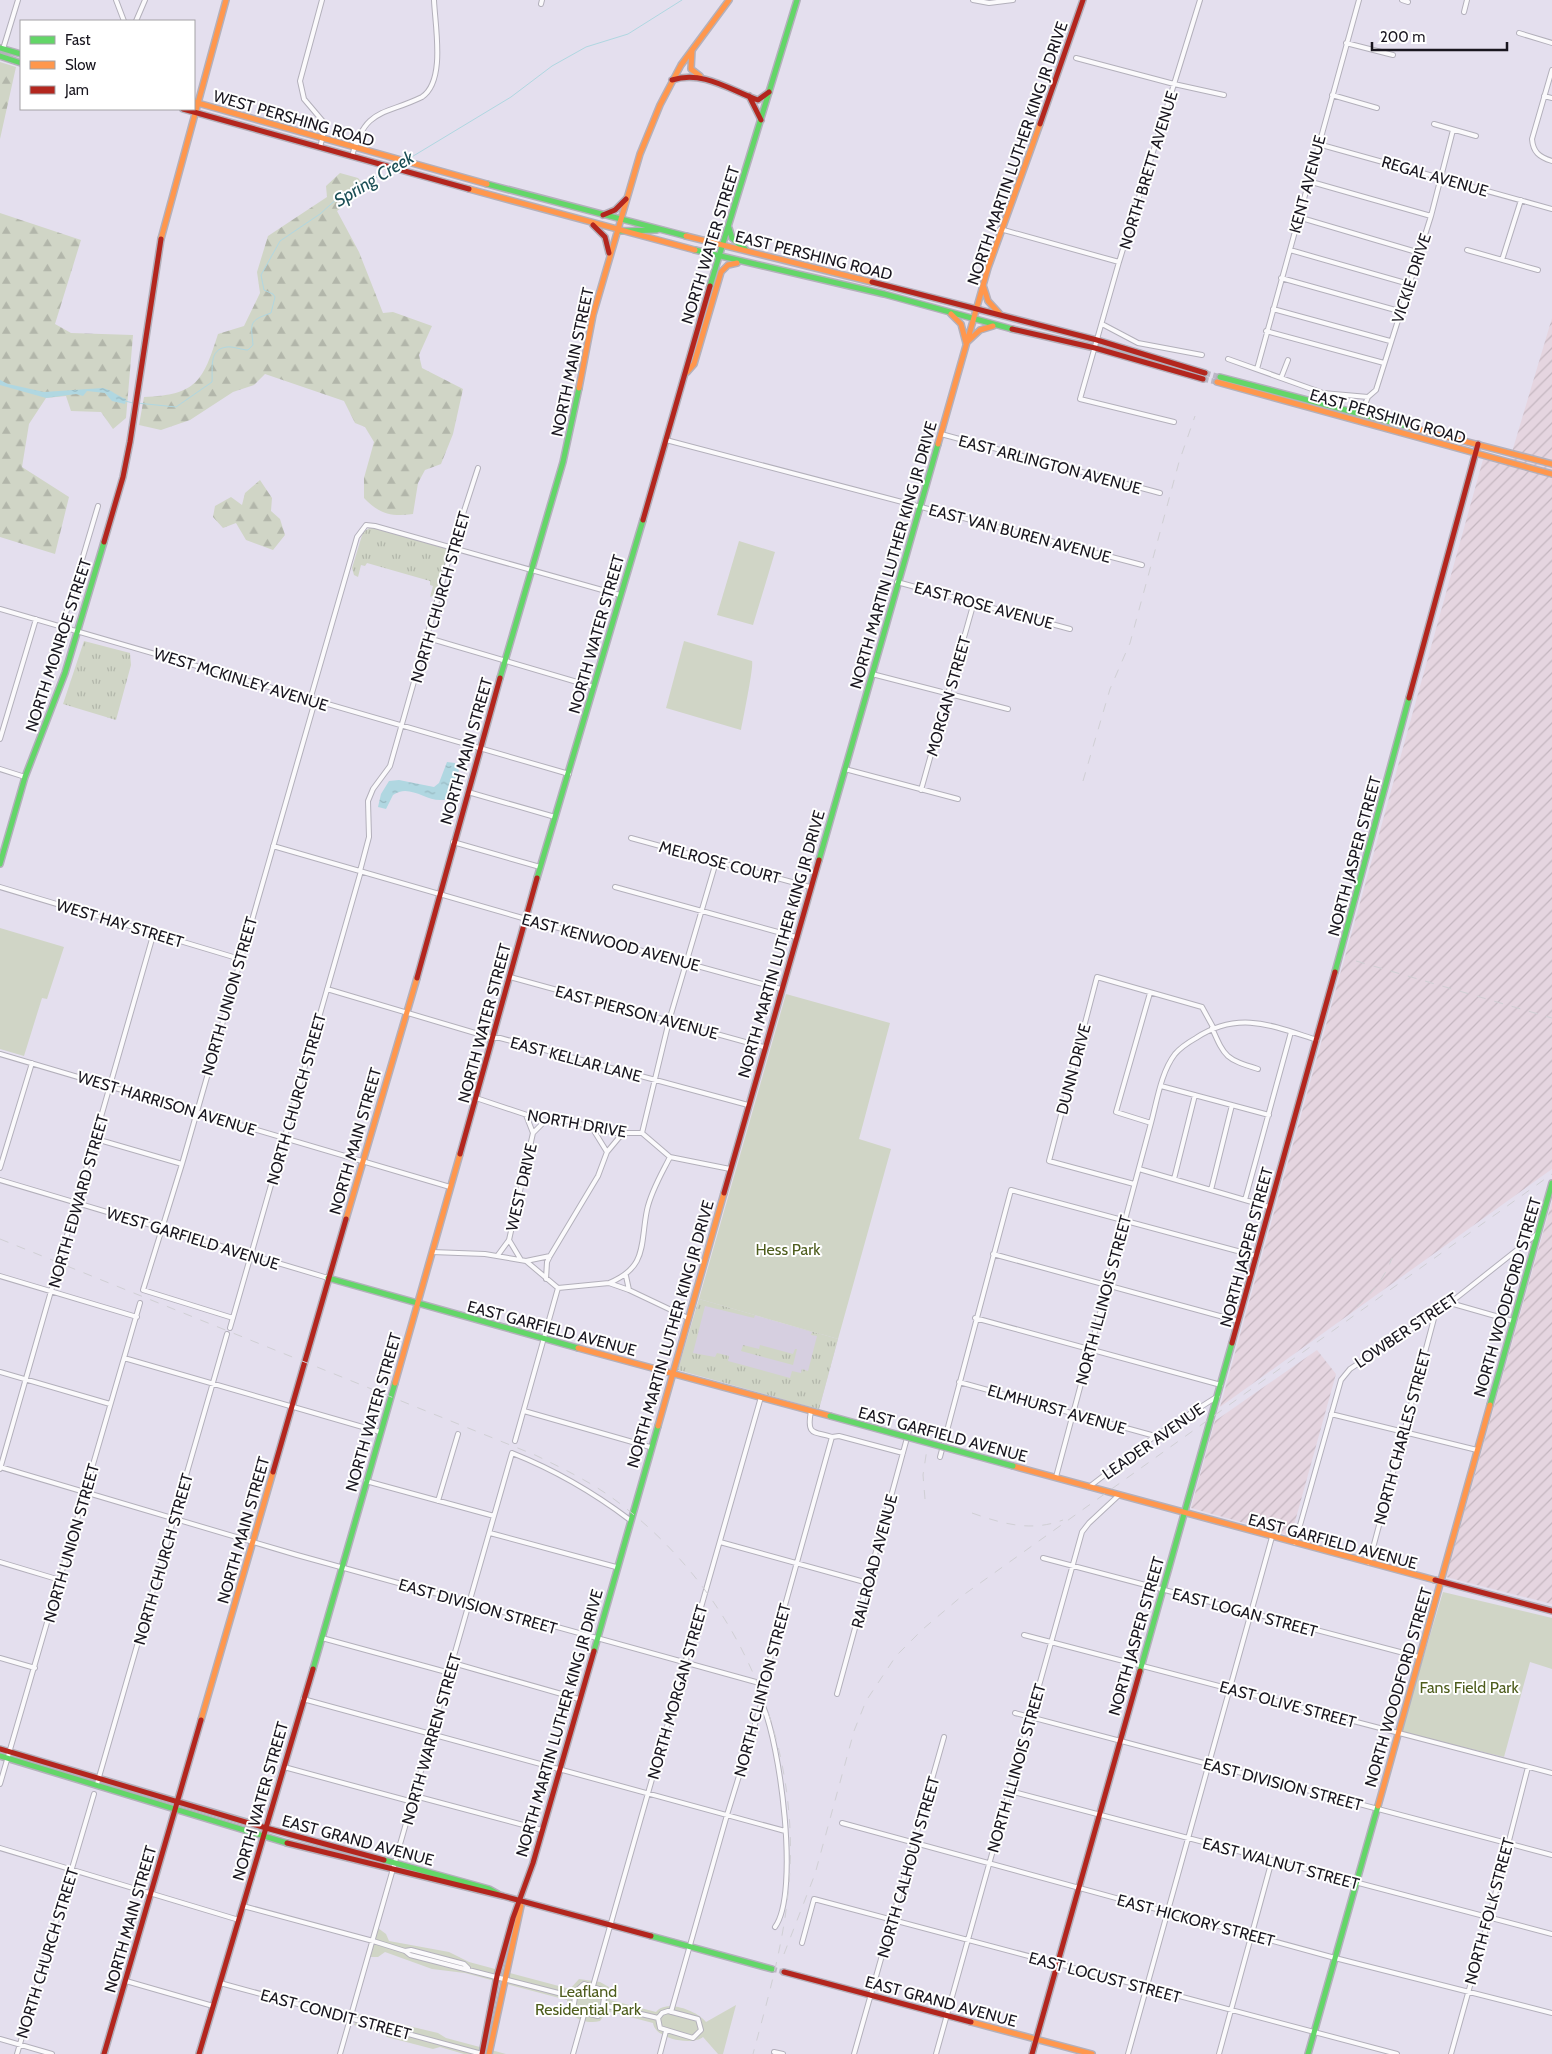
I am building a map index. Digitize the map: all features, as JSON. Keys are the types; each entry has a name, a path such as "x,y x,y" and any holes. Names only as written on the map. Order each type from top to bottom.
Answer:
{"street":[{"path":"18,0 0,56 20,63"},
{"path":"116,0 124,20"},
{"path":"136,20 145,0"},
{"name":"NORTH MONROE STREET","path":"195,102 226,0"},
{"path":"320,148 326,125 304,99 300,81 322,0"},
{"path":"352,156 361,131 372,117 422,97 428,93 433,85 437,64 434,0"},
{"name":"NORTH MAIN STREET","path":"104,2054 568,445 593,315 640,154 672,80 692,48 729,0"},
{"name":"NORTH WATER STREET","path":"198,2054 322,1638 418,1305 540,867 687,372 728,223 771,90 797,0"},
{"path":"973,0 989,3 1013,0"},
{"name":"NORTH MARTIN LUTHER KING JR DRIVE","path":"482,2054 497,1976 513,1918 521,1901 542,1830 976,308 1000,229 1067,56 1083,0"},
{"name":"NORTH BRETT AVENUE","path":"1174,422 1080,399 1200,0"},
{"name":"KENT AVENUE","path":"1257,369 1359,0"},
{"path":"1402,0 1408,2"},
{"path":"1464,12 1467,0"},
{"path":"1519,33 1552,42"},
{"path":"1346,42 1393,55"},
{"path":"2,48 20,54"},
{"path":"692,48 690,69 703,79"},
{"path":"1076,58 1224,95"},
{"path":"1552,70 1532,139 1532,148 1537,154 1552,161"},
{"path":"672,80 685,75 725,85 749,96 762,99 771,90"},
{"path":"1332,95 1377,108"},
{"path":"749,96 761,120"},
{"path":"1544,96 1552,98"},
{"name":"WEST PERSHING ROAD","path":"195,102 387,157"},
{"name":"WEST PERSHING ROAD","path":"186,110 617,231 718,257 866,290 996,325 1204,376"},
{"name":"NORTH MONROE STREET","path":"0,864 25,777 58,693 123,477 132,430 157,254 170,198 194,112"},
{"path":"1434,124 1476,136"},
{"name":"VICKIE DRIVE","path":"1359,421 1368,397 1376,390 1431,216 1453,130"},
{"name":"REGAL AVENUE","path":"1318,144 1552,209"},
{"name":"EAST PERSHING ROAD","path":"387,157 620,220 976,308 1097,340 1204,376"},
{"path":"1308,181 1431,216"},
{"path":"603,215 615,210 627,197"},
{"path":"1502,260 1521,200"},
{"path":"1298,217 1420,253"},
{"path":"728,223 732,238 748,252"},
{"path":"592,224 605,237 609,258"},
{"path":"617,231 630,228 646,231 659,229"},
{"path":"1000,229 1120,262"},
{"path":"1290,250 1408,284"},
{"path":"1467,250 1538,270"},
{"path":"687,372 694,364 722,272 728,265 740,262"},
{"path":"1281,278 1400,311"},
{"path":"983,285 988,302 1001,315"},
{"path":"1273,309 1390,342"},
{"path":"950,312 961,324 966,343 980,330 996,325"},
{"path":"1102,324 1138,343 1202,355"},
{"path":"1266,331 1384,364"},
{"path":"1228,359 1323,392 1368,397"},
{"path":"1281,378 1288,360"},
{"name":"EAST PERSHING ROAD","path":"1552,464 1361,413 1219,380 1552,474"},
{"name":"EAST ARLINGTON AVENUE","path":"941,434 1160,493"},
{"name":"EAST VAN BUREN AVENUE","path":"666,440 1142,565"},
{"name":"NORTH JASPER STREET","path":"1032,2054 1317,1040 1478,444"},
{"name":"NORTH CHURCH STREET","path":"230,1328 328,989 369,837 368,801 373,789 389,769 428,638 452,548 478,468"},
{"path":"62,627 98,506"},
{"path":"310,700 360,531 366,525 376,526 620,595"},
{"name":"EAST ROSE AVENUE","path":"897,582 1070,629"},
{"name":"MORGAN STREET","path":"921,790 974,602"},
{"name":"WEST MCKINLEY AVENUE","path":"0,609 569,774"},
{"path":"0,739 36,619"},
{"path":"428,638 594,687"},
{"path":"872,674 1008,709"},
{"name":"NORTH UNION STREET","path":"233,1318 144,1290 315,701"},
{"path":"0,769 25,777"},
{"path":"844,769 958,799"},
{"path":"468,792 556,818"},
{"name":"MELROSE COURT","path":"631,838 810,887"},
{"path":"453,842 540,867"},
{"name":"EAST KENWOOD AVENUE","path":"273,846 526,919 781,989"},
{"path":"642,1132 653,1080 669,1021 716,862"},
{"name":"WEST HAY STREET","path":"0,887 240,959"},
{"path":"615,887 796,937"},
{"name":"NORTH EDWARD STREET","path":"0,1468 78,1204 154,932"},
{"name":"EAST PIERSON AVENUE","path":"510,977 764,1047"},
{"name":"DUNN DRIVE","path":"1134,1184 1049,1160 1097,977 1150,992"},
{"name":"EAST KELLAR LANE","path":"328,989 492,1038 500,1038 748,1105"},
{"path":"1151,1123 1116,1112 1150,992 1202,1007 1221,1050 1228,1058 1258,1069"},
{"path":"1212,1027 1238,1022 1258,1023 1317,1040"},
{"name":"NORTH ILLINOIS STREET","path":"1056,1478 1161,1086 1175,1054 1186,1044 1212,1027"},
{"path":"1245,1200 1291,1032"},
{"name":"WEST HARRISON AVENUE","path":"0,1054 450,1187"},
{"path":"0,1168 32,1063"},
{"path":"1161,1086 1269,1115"},
{"path":"1174,1179 1195,1095"},
{"name":"NORTH DRIVE","path":"476,1098 545,1121 559,1119 622,1134 642,1132 670,1157"},
{"path":"1211,1190 1232,1105"},
{"name":"WEST DRIVE","path":"526,1115 533,1133"},
{"name":"WEST DRIVE","path":"498,1256 509,1240 533,1133 545,1121"},
{"path":"591,1126 607,1152"},
{"path":"546,1279 550,1256 598,1176 607,1152 622,1134"},
{"path":"96,1139 182,1164"},
{"path":"610,1284 626,1276 642,1249 647,1210 670,1157 730,1169"},
{"path":"1139,1169 1270,1207"},
{"name":"WEST GARFIELD AVENUE","path":"0,1180 328,1278"},
{"name":"NORTH WOODFORD STREET","path":"1308,2054 1552,1183"},
{"path":"940,1457 975,1318 1011,1190 1256,1256"},
{"name":"LOWBER STREET","path":"1295,1543 1341,1380 1350,1369 1436,1310 1450,1303 1537,1234"},
{"name":"WEST DRIVE","path":"509,1240 521,1260"},
{"path":"432,1252 498,1256 526,1261 550,1256"},
{"path":"993,1254 1238,1321"},
{"path":"526,1261 558,1288 610,1284 629,1290 688,1318"},
{"path":"0,1276 137,1317"},
{"path":"626,1276 629,1290"},
{"name":"EAST GARFIELD AVENUE","path":"328,1278 418,1305 672,1372 1552,1612"},
{"path":"515,1441 558,1288"},
{"name":"NORTH UNION STREET","path":"0,1784 140,1303"},
{"path":"1450,1303 1513,1320"},
{"name":"NORTH CHARLES STREET","path":"1369,1563 1436,1310"},
{"path":"975,1318 1221,1385"},
{"name":"NORTH CHURCH STREET","path":"98,1781 228,1334"},
{"path":"124,1358 380,1432"},
{"path":"0,1372 110,1404"},
{"name":"ELMHURST AVENUE","path":"959,1382 1155,1436"},
{"name":"LEADER AVENUE","path":"1089,1487 1155,1436 1218,1395"},
{"name":"NORTH MORGAN STREET","path":"593,1986 761,1397"},
{"path":"524,1411 650,1448"},
{"path":"811,1411 809,1420 812,1431 816,1434 832,1437 839,1436 903,1453"},
{"path":"1331,1414 1476,1450"},
{"name":"RAILROAD AVENUE","path":"837,1694 910,1427"},
{"path":"438,1501 458,1434"},
{"name":"NORTH CLINTON STREET","path":"671,2012 727,1815 761,1704 762,1684 832,1437"},
{"name":"NORTH WARREN STREET","path":"340,2054 512,1453 543,1465 575,1482 630,1520"},
{"name":"EAST DIVISION STREET","path":"0,1468 252,1542 762,1684"},
{"path":"366,1482 494,1516"},
{"name":"NORTH ILLINOIS STREET","path":"936,2054 1082,1532 1119,1495"},
{"path":"490,1532 616,1567"},
{"path":"1128,2054 1272,1537"},
{"path":"720,1542 868,1582"},
{"name":"EAST LOGAN STREET","path":"1043,1558 1419,1657"},
{"path":"0,1562 60,1580"},
{"name":"EAST OLIVE STREET","path":"1024,1635 1552,1773"},
{"path":"322,1638 450,1673"},
{"path":"0,1658 34,1668"},
{"path":"453,1663 579,1699"},
{"path":"303,1699 785,1831"},
{"path":"761,1704 766,1714 777,1754 783,1791 785,1831 784,1895 781,1912 775,1927"},
{"name":"EAST DIVISION STREET","path":"1015,1712 1552,1855"},
{"name":"NORTH CALHOUN STREET","path":"854,2054 944,1737"},
{"path":"0,1749 8,1755 98,1781"},
{"path":"0,1756 8,1755"},
{"path":"284,1766 413,1802"},
{"name":"NORTH FOLK STREET","path":"1450,2054 1489,1918 1528,1767"},
{"name":"EAST GRAND AVENUE","path":"98,1781 176,1801 394,1866 610,1926 772,1968"},
{"name":"EAST GRAND AVENUE","path":"98,1781 173,1811 263,1837 394,1866"},
{"name":"EAST WALNUT STREET","path":"1010,1790 1552,1934"},
{"name":"NORTH CHURCH STREET","path":"17,2054 94,1794"},
{"path":"415,1796 542,1830"},
{"name":"EAST HICKORY STREET","path":"842,1823 989,1865 1335,1958 1552,2013"},
{"path":"0,1848 239,1920"},
{"path":"1219,2054 1272,1860"},
{"name":"EAST LOCUST STREET","path":"802,1942 814,1899 1147,1989 1315,2032 1378,2052 1397,2054"},
{"name":"NORTH MARTIN LUTHER KING JR DRIVE","path":"489,2054 504,1978 520,1920 521,1901"},
{"path":"243,1906 373,1941 428,1960 464,1969 468,1968 574,1997"},
{"name":"EAST GRAND AVENUE","path":"784,1972 1092,2054"},
{"path":"126,1981 213,2006"},
{"name":"EAST CONDIT STREET","path":"220,1982 482,2054"},
{"path":"584,1984 593,1986 604,1991 603,2004 598,2016 584,2015 573,2010 574,1997 579,1986 584,1984"},
{"path":"603,2004 658,2018"},
{"path":"671,2012 698,2020 701,2030 700,2034 693,2038 666,2031 660,2028 658,2018 662,2013 671,2012"},
{"path":"573,2054 584,2015"},
{"path":"660,2054 666,2031"},
{"path":"0,2039 52,2054"},
{"path":"774,2052 783,2054"}],"shaded area":[{"path":"1552,318 1552,1169 1220,1407 1484,456 1509,462"},
{"path":"1552,1201 1552,1604 1446,1577"},
{"path":"699,1299 838,1339 819,1409 678,1370"},
{"path":"1317,1350 1336,1374 1291,1536 1191,1508 1215,1421"}],"green space":[{"path":"0,62 16,67 0,139"},
{"path":"340,173 358,178 367,188 337,211 359,252 383,313 393,312 432,326 419,355 422,368 463,389 453,434 441,464 425,470 418,483 413,514 399,515 386,513 375,508 364,498 364,478 374,442 365,427 355,423 344,401 265,374 254,385 233,392 190,420 161,430 139,425 144,397 162,396 187,389 202,374 218,334 244,326 260,293 257,272 268,236 327,197 326,186"},
{"path":"0,213 81,240 55,324 71,333 133,335 126,418 113,429 101,412 71,411 66,396 46,398 29,424 22,467 69,497 55,554 0,537"},
{"path":"260,480 272,498 271,511 280,519 285,535 273,550 246,540 236,523 223,528 213,517 215,506 231,497 242,505 245,493"},
{"path":"371,527 447,549 437,594 430,597 433,586 430,585 430,581 367,563 365,566 361,565 358,577 354,575 352,568 363,532"},
{"path":"739,541 775,552 753,625 717,615"},
{"path":"84,641 130,653 131,665 116,720 63,704"},
{"path":"684,641 752,661 741,730 666,708"},
{"path":"0,928 64,947 47,999 42,998 24,1056 0,1049"},
{"name":"Hess Park","path":"786,994 890,1023 859,1139 891,1149 838,1339 699,1299"},
{"path":"699,1299 755,1315 754,1318 705,1306 693,1353 715,1357 717,1353 729,1356 728,1361 790,1378 792,1371 801,1373 802,1369 808,1371 817,1336 811,1335 812,1332 766,1318 838,1339 819,1409 678,1370"},
{"path":"743,1345 759,1349 760,1345 793,1354 795,1349 797,1349 793,1365 741,1351"},
{"name":"Fans Field Park","path":"1443,1592 1552,1618 1552,1669 1530,1662 1504,1757 1401,1732"},
{"name":"Leafland Residential Park","path":"378,1928 386,1934 389,1941 449,1952 469,1962 570,1989 579,1979 600,1982 609,1987 610,2000 656,2012 661,2008 667,2007 682,2008 696,2014 706,2022 736,2005 723,2054 718,2054 703,2037 698,2040 683,2041 667,2037 655,2029 653,2023 607,2011 600,2021 583,2021 573,2015 567,2000 465,1973 432,1969 385,1952 378,1957 370,1957"},
{"path":"358,2014 438,2033 446,2038 506,2054 464,2054 440,2047 433,2049 387,2037 384,2033 354,2025"}],"water":[{"path":"0,380 8,384 44,392 103,388 126,399 125,404 112,401 105,393 87,391 83,396 76,394 46,398 0,385"},
{"path":"447,762 455,763 459,770 452,793 447,799 433,799 406,791 393,795 386,809 378,807 381,794 389,781 399,780 434,787 439,783"}],"waterway":[{"name":"Spring Creek","path":"405,161 511,97 552,66 586,47 628,34 682,0"},
{"name":"Spring Creek","path":"137,403 176,407 212,382 212,366 217,351 229,347 248,350 253,345 253,324 258,318 271,313 275,297 264,290 261,275 280,241 320,214 341,195 373,178 387,175 392,170"},
{"name":"Spring Creek","path":"125,401 133,403"}],"tunnel":[{"path":"1205,373 1220,377"},
{"path":"1203,379 1217,382"},
{"path":"772,1969 784,1972"}],"railway":[{"path":"1083,781 1110,689 1130,643 1179,462 1195,416"},
{"path":"1356,961 1552,1018"},
{"path":"784,1954 815,1874 854,1731 866,1701 896,1656 923,1629 962,1596 1552,1174"},
{"path":"0,1239 535,1455 603,1491 664,1542 699,1582 729,1627 754,1674 772,1725 784,1777 790,1830 787,1906 775,1970 753,2054"},
{"path":"1357,1307 1378,1284 1392,1258"},
{"path":"925,1499 923,1475 927,1449"},
{"path":"972,1513 1006,1523 1028,1526 1040,1526 1063,1520"}],"traffic: fast":[{"path":"710,286 797,0"},
{"path":"0,48 20,54"},
{"path":"0,56 20,63"},
{"path":"487,184 686,236"},
{"path":"729,228 732,238 745,249"},
{"path":"619,231 657,230"},
{"path":"695,250 884,294 1012,329"},
{"path":"1220,377 1410,427"},
{"path":"500,678 563,462 579,388"},
{"path":"819,860 938,444"},
{"path":"537,878 643,520"},
{"path":"0,864 25,777 65,673 104,542"},
{"path":"1335,972 1409,698"},
{"path":"1490,1405 1552,1183"},
{"path":"328,1278 578,1348"},
{"path":"1140,1671 1232,1343"},
{"path":"313,1669 395,1383"},
{"path":"830,1416 1013,1466"},
{"path":"594,1651 658,1426"},
{"path":"0,1756 287,1843"},
{"path":"1308,2054 1378,1806"},
{"path":"384,1860 489,1889 498,1894"},
{"path":"651,1936 772,1969"}],"traffic: slow":[{"path":"161,239 226,0"},
{"path":"579,388 593,315 640,154 660,105 681,65 729,0"},
{"path":"692,50 691,69 700,76"},
{"path":"195,102 487,184"},
{"path":"938,444 988,268 1040,124"},
{"path":"469,189 695,250"},
{"path":"686,236 872,282"},
{"path":"687,372 694,364 721,272 728,265 737,263"},
{"path":"983,285 988,301 999,313"},
{"path":"951,314 961,324 966,343"},
{"path":"966,343 980,330 993,326"},
{"path":"1217,382 1552,474"},
{"path":"1410,427 1552,464"},
{"path":"346,1219 417,978"},
{"path":"395,1383 460,1154"},
{"path":"658,1426 724,1193"},
{"path":"578,1348 830,1416"},
{"path":"1378,1806 1490,1405"},
{"path":"1013,1466 1435,1580"},
{"path":"201,1720 273,1472"},
{"path":"489,2054 521,1906"},
{"path":"971,2022 1092,2054"}],"traffic: jam":[{"path":"1040,124 1083,0"},
{"path":"672,80 683,78 705,79 758,100 769,92"},
{"path":"749,96 761,120"},
{"path":"187,110 469,189"},
{"path":"603,215 615,210 626,199"},
{"path":"593,225 605,237 609,253"},
{"path":"104,542 123,477 130,442 161,239"},
{"path":"872,282 1097,340 1205,373"},
{"path":"643,520 710,286"},
{"path":"1012,329 1095,348 1203,379"},
{"path":"1409,698 1478,444"},
{"path":"417,978 500,678"},
{"path":"724,1193 819,860"},
{"path":"460,1154 537,878"},
{"path":"1232,1343 1335,972"},
{"path":"273,1472 346,1219"},
{"path":"1435,1580 1552,1611"},
{"path":"482,2054 497,1976 513,1918 533,1863 594,1651"},
{"path":"199,2054 313,1669"},
{"path":"1032,2054 1140,1671"},
{"path":"104,2054 201,1720"},
{"path":"0,1749 266,1828 384,1860"},
{"path":"287,1843 503,1896 651,1936"},
{"path":"784,1972 971,2022"}]}
